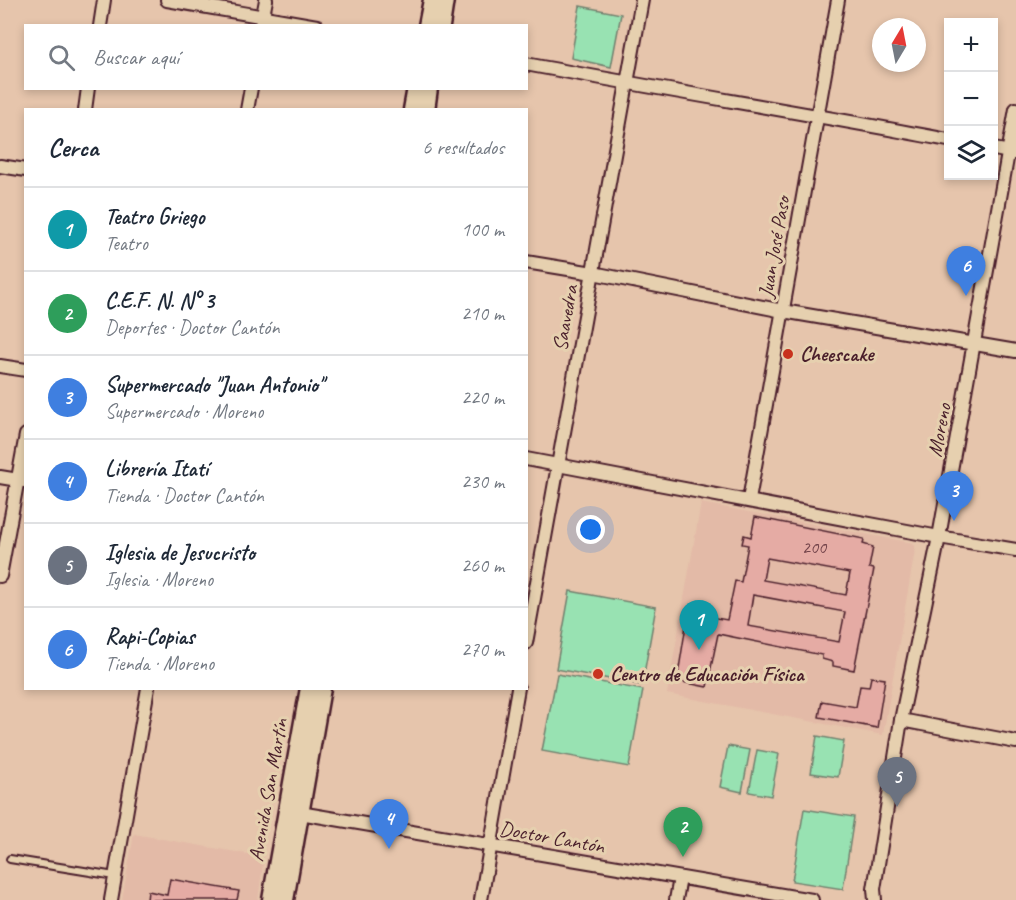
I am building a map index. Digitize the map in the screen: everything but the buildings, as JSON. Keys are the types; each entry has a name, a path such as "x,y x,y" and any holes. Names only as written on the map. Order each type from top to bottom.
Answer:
{"main road":[{"path":"427,24 432,0"},
{"path":"441,24 445,0"},
{"path":"412,108 416,90"},
{"path":"426,108 429,90"},
{"name":"Avenida San Martín","path":"285,900 309,690"},
{"name":"Avenida San Martín","path":"271,900 322,690"}],"street":[{"path":"100,24 104,0"},
{"path":"167,0 262,21 295,24"},
{"path":"262,21 266,0"},
{"name":"Saavedra","path":"528,632 642,0"},
{"name":"Juan José Paso","path":"749,500 838,0"},
{"path":"528,64 944,139"},
{"path":"84,108 88,90"},
{"path":"247,108 251,90"},
{"name":"Moreno","path":"875,900 874,889 901,720 939,537 1012,153 1016,109"},
{"path":"0,166 24,170"},
{"path":"528,262 783,311 1016,351"},
{"path":"0,366 24,370"},
{"path":"0,576 21,481 24,453"},
{"path":"528,459 1016,550"},
{"path":"0,477 21,481"},
{"path":"111,900 148,690"},
{"path":"481,900 518,690"},
{"path":"901,720 1016,742"},
{"name":"Doctor Cantón","path":"294,812 812,900"},
{"path":"676,900 680,878"}],"lane":[{"path":"9,859 115,876"}],"shaded area":[{"path":"701,503 913,543 915,550 883,735 667,694"},
{"path":"134,834 264,857 258,900 122,900"}],"green space":[{"path":"580,6 621,14 611,67 571,58"},
{"path":"570,591 656,607 642,685 556,669"},
{"path":"557,674 643,690 629,767 542,751"},
{"path":"817,736 844,741 838,777 811,773"},
{"path":"728,746 750,750 742,792 720,787"},
{"path":"757,750 779,754 771,796 749,792"},
{"path":"804,809 854,817 843,889 792,881"}],"place":[{"name":"Rapi-Copias","path":"966,296"},
{"name":"Cheescake","path":"788,354"},
{"name":"Supermercado \"Juan Antonio\"","path":"954,521"},
{"name":"Teatro Griego","path":"699,650"},
{"name":"Centro de Educación Física","path":"598,674"},
{"name":"Iglesia de Jesucristo","path":"897,807"},
{"name":"Librería Itatí","path":"389,849"},
{"name":"C.E.F. N. N° 3","path":"683,857"}]}
